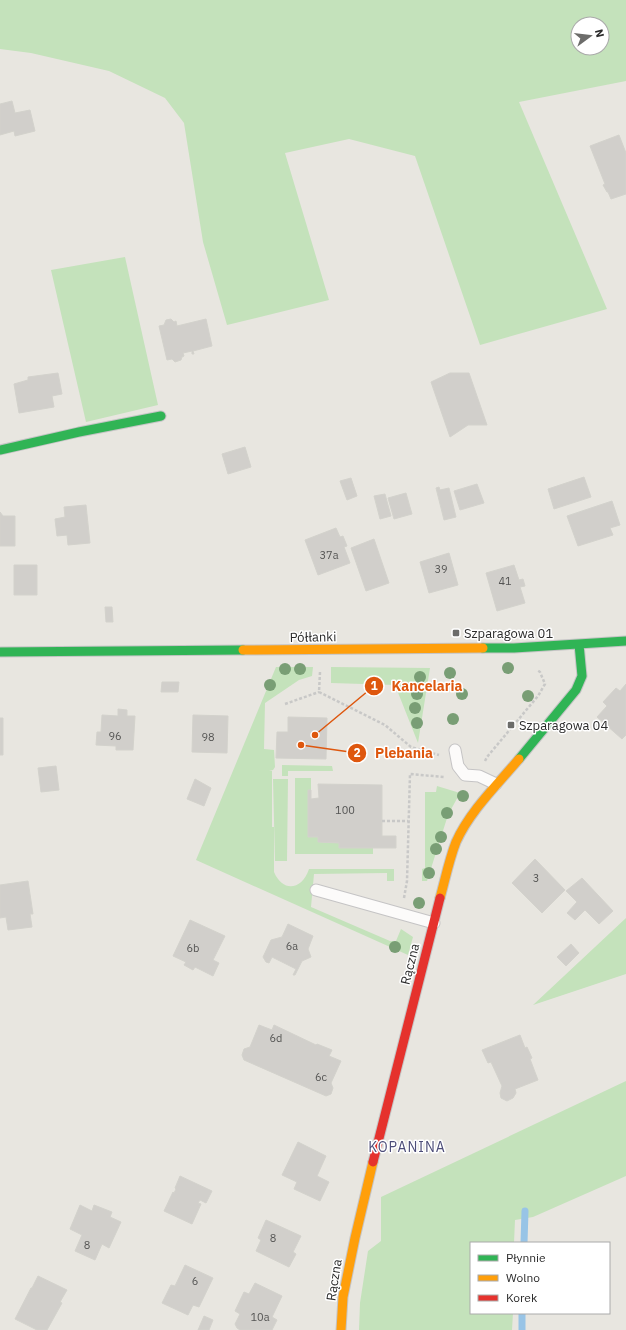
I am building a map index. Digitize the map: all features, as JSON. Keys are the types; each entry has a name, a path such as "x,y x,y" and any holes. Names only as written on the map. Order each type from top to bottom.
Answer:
{"street":[{"path":"0,450 79,432 161,416"},
{"name":"Półłanki","path":"0,652 514,648 626,641"},
{"name":"Rączna","path":"341,1330 343,1297 355,1238 434,922 456,843 464,827 496,784 576,690 582,676 579,644"}],"lane":[{"path":"455,750 458,766 466,775 478,776 496,784"},
{"path":"316,890 434,922"}],"path":[{"path":"319,692 320,650"},
{"path":"285,704 319,692 385,725 411,747 444,756"},
{"path":"407,881 410,774 441,776"},
{"path":"382,821 408,821"}],"green space":[{"path":"0,0 626,0 626,81 519,102 607,309 480,345 415,156 349,139 285,153 329,300 227,325 203,242 184,123 165,98 109,71 31,53 0,49"},
{"path":"125,257 158,405 86,422 51,270"},
{"path":"276,667 313,667 312,676 299,680 265,703 264,749 274,750 275,767 273,770 269,771 272,771 274,872 282,883 287,886 292,886 297,885 302,881 309,869 394,869 394,881 387,881 387,873 314,874 311,907 390,941 396,941 401,929 413,937 408,955 196,860"},
{"path":"331,667 430,668 418,743 395,685 331,683"},
{"path":"282,765 332,766 333,771 288,771 288,776 282,776"},
{"path":"295,778 311,778 311,790 308,790 308,837 318,837 319,842 339,843 339,848 373,848 373,854 295,854"},
{"path":"273,779 288,779 287,861 275,861"},
{"path":"437,786 460,793 448,815 427,881 422,881 422,869 425,868 425,792 436,792"},
{"path":"626,918 626,974 533,1005"},
{"path":"626,1081 626,1176 533,1217 515,1220 514,1242 470,1242 470,1314 513,1314 512,1330 359,1330 360,1303 368,1251 381,1241 381,1197"}],"building":[{"path":"12,101 15,113 30,110 35,131 15,136 14,131 0,135 0,104"},
{"path":"619,135 626,153 626,194 611,199 603,185 605,184 590,146"},
{"path":"171,319 174,322 176,321 177,326 206,319 212,346 193,351 194,354 192,354 192,351 183,353 184,356 181,360 175,362 172,359 167,360 159,326 164,325 166,320"},
{"path":"58,373 62,394 52,396 54,407 19,413 14,384 28,380 28,377"},
{"path":"450,373 469,373 487,425 468,425 450,437 431,382"},
{"path":"245,447 251,467 228,474 222,454"},
{"path":"584,477 591,497 554,509 548,489"},
{"path":"351,478 357,496 347,500 340,481"},
{"path":"477,484 484,503 460,510 454,491"},
{"path":"439,487 440,490 449,488 456,517 444,520 436,488"},
{"path":"406,493 412,514 394,519 388,498"},
{"path":"385,494 391,516 380,519 374,496"},
{"path":"612,501 620,525 610,528 613,535 578,546 567,516"},
{"path":"86,505 90,543 68,545 67,535 57,536 55,519 65,517 64,507"},
{"path":"0,512 3,516 15,516 15,546 0,546"},
{"path":"336,528 340,537 343,536 347,546 344,547 350,563 318,575 305,540"},
{"path":"374,539 389,583 366,591 351,548"},
{"path":"449,553 458,585 429,593 420,562"},
{"path":"14,565 37,565 37,595 14,595"},
{"path":"514,565 519,580 523,579 525,586 520,587 525,603 497,611 486,573"},
{"path":"105,607 112,607 113,622 106,622"},
{"path":"162,682 179,682 178,692 161,692"},
{"path":"626,684 626,735 622,739 597,717 607,706 603,702 616,688 620,691"},
{"path":"118,709 127,710 127,716 135,716 133,750 116,750 116,746 96,745 97,732 101,732 102,715 118,716"},
{"path":"193,715 228,716 227,753 192,752"},
{"path":"288,717 327,718 326,759 276,758 277,732 288,732"},
{"path":"0,718 3,718 3,755 0,755"},
{"path":"56,766 59,790 41,792 38,768"},
{"path":"195,779 211,788 204,806 187,799"},
{"path":"318,784 382,785 382,836 396,836 396,848 339,848 339,843 318,842 318,837 308,837 308,790 311,790 311,799 319,798"},
{"path":"535,859 565,890 542,913 512,883"},
{"path":"582,878 613,911 599,924 585,910 575,920 567,913 577,902 566,891"},
{"path":"28,881 33,914 30,914 32,927 8,930 6,917 0,918 0,885"},
{"path":"190,920 225,936 213,960 219,963 213,976 195,967 193,970 184,965 186,962 173,956"},
{"path":"288,924 313,936 308,949 311,957 302,961 295,975 293,975 296,969 272,957 269,963 266,962 263,957 271,940 282,937"},
{"path":"571,944 579,953 566,966 557,957"},
{"path":"259,1025 272,1030 274,1025 316,1045 317,1044 332,1050 329,1056 341,1061 331,1083 333,1088 331,1094 326,1096 244,1060 242,1055 244,1049 250,1047"},
{"path":"520,1035 525,1048 527,1047 532,1058 530,1059 538,1080 515,1089 516,1093 513,1098 507,1101 501,1098 500,1093 502,1086 491,1062 488,1063 482,1050"},
{"path":"298,1142 326,1156 317,1176 329,1182 320,1201 294,1189 297,1182 282,1175"},
{"path":"180,1176 212,1191 206,1203 200,1200 198,1203 201,1204 192,1224 164,1211 176,1189 175,1188"},
{"path":"80,1205 92,1211 94,1205 112,1212 110,1217 121,1222 109,1248 102,1244 95,1260 75,1251 82,1235 70,1229"},
{"path":"266,1220 301,1236 293,1252 296,1254 289,1267 256,1251 261,1240 258,1238"},
{"path":"185,1265 213,1278 199,1307 193,1305 188,1315 162,1303 171,1285 175,1286"},
{"path":"38,1276 67,1290 60,1302 62,1303 47,1330 37,1330 15,1319"},
{"path":"255,1283 282,1296 272,1317 277,1320 272,1330 240,1330 235,1324 240,1314 235,1311 244,1292 249,1294"},
{"path":"204,1316 213,1320 209,1330 198,1330"}],"waterway":[{"path":"524,1242 525,1211"},
{"path":"522,1314 522,1330"}],"traffic: fast":[{"path":"0,450 79,432 161,416"},
{"path":"483,648 514,648 626,641"},
{"path":"519,759 576,690 582,676 579,644"},
{"path":"0,652 243,650"}],"traffic: slow":[{"path":"243,650 483,648"},
{"path":"440,898 449,863 456,842 462,831 476,809 519,759"},
{"path":"341,1330 343,1297 373,1162"}],"traffic: jam":[{"path":"373,1162 440,898"}],"place":[{"name":"Szparagowa 01","path":"456,633"},
{"name":"Szparagowa 04","path":"511,725"},
{"name":"Kancelaria","path":"315,735"},
{"name":"Plebania","path":"301,745"}],"district":[{"name":"KOPANINA","path":"407,1147"}]}
